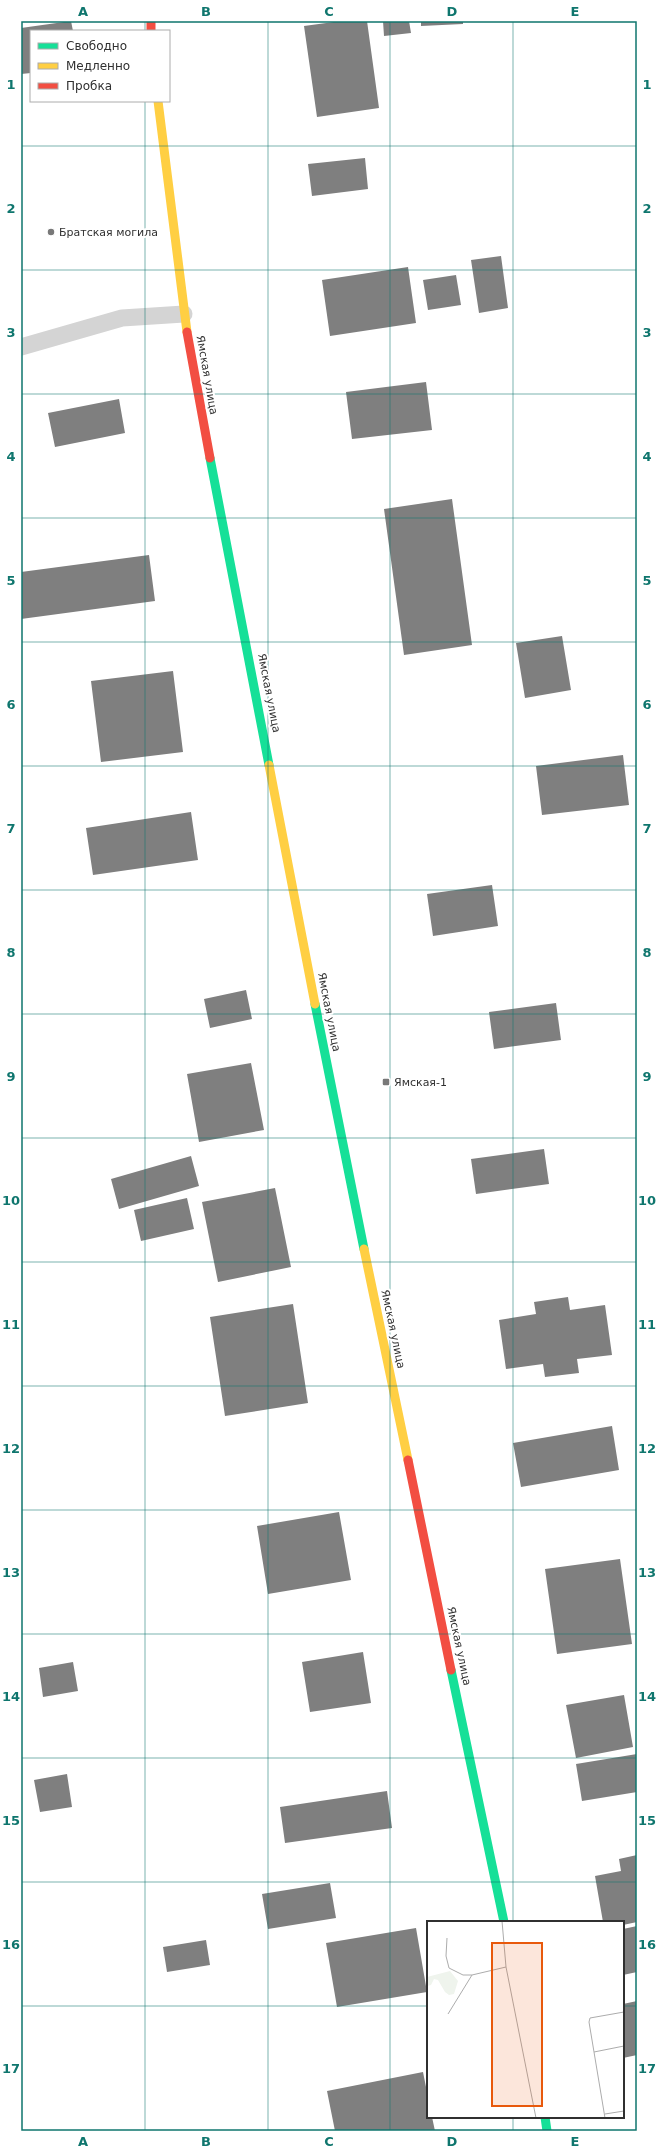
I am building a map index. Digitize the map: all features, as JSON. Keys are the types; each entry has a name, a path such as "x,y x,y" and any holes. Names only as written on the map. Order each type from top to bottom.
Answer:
{"main road":[{"name":"Ямская улица","path":"158,102 184,314 210,459 344,1155 504,1921"},
{"path":"544,2118 547,2131"}],"lane":[{"path":"21,347 122,318 184,314"}],"building":[{"path":"71,21 73,30 30,30 30,73 21,74 21,28"},
{"path":"341,21 367,21 379,108 317,117 304,26"},
{"path":"383,21 409,21 411,33 384,36"},
{"path":"421,21 463,21 463,24 421,26"},
{"path":"365,158 368,189 312,196 308,164"},
{"path":"501,256 508,308 479,313 471,260"},
{"path":"408,267 416,323 330,336 322,280"},
{"path":"456,275 461,305 428,310 423,280"},
{"path":"426,382 432,430 352,439 346,392"},
{"path":"119,399 125,433 55,447 48,413"},
{"path":"452,499 472,645 404,655 384,509"},
{"path":"149,555 155,601 21,619 21,572"},
{"path":"562,636 571,690 525,698 516,643"},
{"path":"173,671 183,752 101,762 91,681"},
{"path":"623,755 629,805 542,815 536,766"},
{"path":"191,812 198,860 93,875 86,828"},
{"path":"492,885 498,926 433,936 427,894"},
{"path":"246,990 252,1019 210,1028 204,999"},
{"path":"556,1003 561,1040 494,1049 489,1012"},
{"path":"251,1063 264,1130 199,1142 187,1074"},
{"path":"544,1149 549,1184 476,1194 471,1159"},
{"path":"191,1156 199,1186 119,1209 111,1179"},
{"path":"275,1188 291,1267 218,1282 202,1202"},
{"path":"187,1198 194,1229 141,1241 134,1210"},
{"path":"568,1297 570,1310 605,1305 612,1355 577,1359 579,1373 545,1377 543,1364 506,1369 499,1320 536,1314 534,1302"},
{"path":"293,1304 308,1403 225,1416 210,1317"},
{"path":"612,1426 619,1470 521,1487 513,1443"},
{"path":"339,1512 351,1580 268,1594 257,1526"},
{"path":"620,1559 632,1644 557,1654 545,1569"},
{"path":"363,1652 371,1703 310,1712 302,1662"},
{"path":"73,1662 78,1691 43,1697 39,1668"},
{"path":"624,1695 633,1747 576,1758 566,1705"},
{"path":"637,1754 637,1792 582,1801 576,1764"},
{"path":"67,1774 72,1807 40,1812 34,1780"},
{"path":"387,1791 392,1828 285,1843 280,1807"},
{"path":"637,1855 637,1922 624,1925 624,1921 603,1921 595,1876 621,1871 619,1859"},
{"path":"330,1883 336,1918 268,1929 262,1894"},
{"path":"637,1926 637,1972 624,1975 624,1929"},
{"path":"416,1928 427,1992 337,2007 326,1943"},
{"path":"206,1940 210,1965 167,1972 163,1947"},
{"path":"637,2001 637,2055 624,2058 624,2004"},
{"path":"423,2072 427,2092 427,2118 432,2118 435,2131 335,2131 327,2091"}],"traffic: fast":[{"path":"210,458 269,765"},
{"path":"315,1004 364,1249"},
{"path":"451,1670 504,1921"},
{"path":"545,2118 547,2131"}],"traffic: slow":[{"path":"158,102 187,332"},
{"path":"269,765 315,1004"},
{"path":"364,1249 408,1460"}],"traffic: jam":[{"path":"151,21 151,30"},
{"path":"187,332 210,458"},
{"path":"408,1460 451,1670"}],"place":[{"name":"Братская могила","path":"51,232"},
{"name":"Ямская-1","path":"386,1082"}]}
